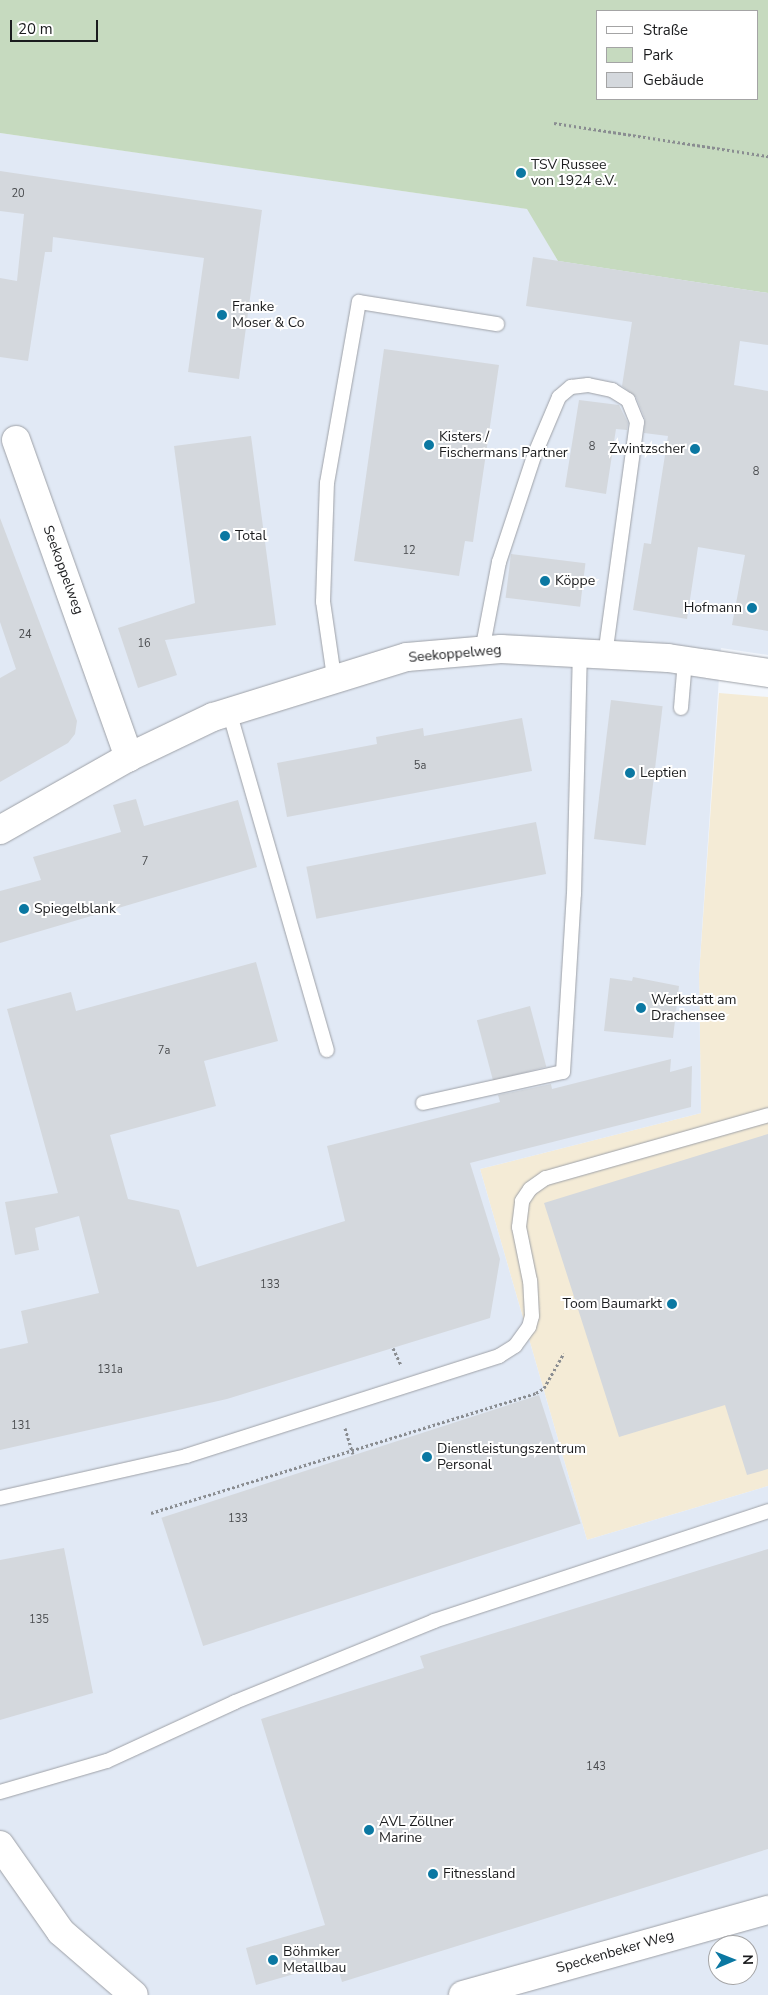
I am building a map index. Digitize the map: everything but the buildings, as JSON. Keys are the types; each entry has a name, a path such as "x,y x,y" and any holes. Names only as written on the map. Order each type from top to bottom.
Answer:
{"street":[{"name":"Seekoppelweg","path":"16,440 129,757"},
{"name":"Seekoppelweg","path":"0,830 129,757 229,711 334,677 407,657 482,651 593,654 685,660 768,673"},
{"path":"2,1851 61,1932 134,1995"},
{"name":"Speckenbeker Weg","path":"463,1995 768,1910"}],"lane":[{"path":"334,677 323,602 328,483 359,302 497,324"},
{"path":"424,1103 564,1072 574,894 593,654 637,422 628,400 612,390 588,385 571,388 558,397 534,456 499,562 482,651"},
{"path":"681,708 685,660"},
{"path":"229,711 327,1050"},
{"path":"0,1498 186,1456 499,1356 515,1346 529,1327 532,1316 530,1281 518,1227 522,1201 530,1189 546,1178 768,1115"},
{"path":"0,1792 106,1761 235,1702 434,1621 768,1511"}],"path":[{"path":"554,123 768,156"},
{"path":"151,1513 536,1393 544,1388 564,1353"}],"shaded area":[{"path":"0,133 528,209 558,261 768,293 768,655 721,648 699,974 701,1113 480,1169 587,1540 768,1486 768,1995 0,1995"},
{"path":"719,693 768,697 768,1486 587,1540 480,1169 701,1113 699,974"}],"green space":[{"name":"TSV Russee von 1924 e.V.","path":"0,0 768,0 768,293 558,261 527,209 0,133"}],"place":[{"name":"TSV Russee von 1924 e.V.","path":"521,173"},
{"name":"Franke Moser & Co","path":"222,315"},
{"name":"Kisters / Fischermans Partner","path":"429,445"},
{"name":"Zwintzscher","path":"695,449"},
{"name":"Total","path":"225,536"},
{"name":"Köppe","path":"545,581"},
{"name":"Hofmann","path":"752,608"},
{"name":"Leptien","path":"630,773"},
{"name":"Spiegelblank","path":"24,909"},
{"name":"Werkstatt am Drachensee","path":"641,1008"},
{"name":"Toom Baumarkt","path":"672,1304"},
{"name":"Dienstleistungszentrum Personal","path":"427,1457"},
{"name":"AVL Zöllner Marine","path":"369,1830"},
{"name":"Fitnessland","path":"433,1874"},
{"name":"Böhmker Metallbau","path":"273,1960"}]}
